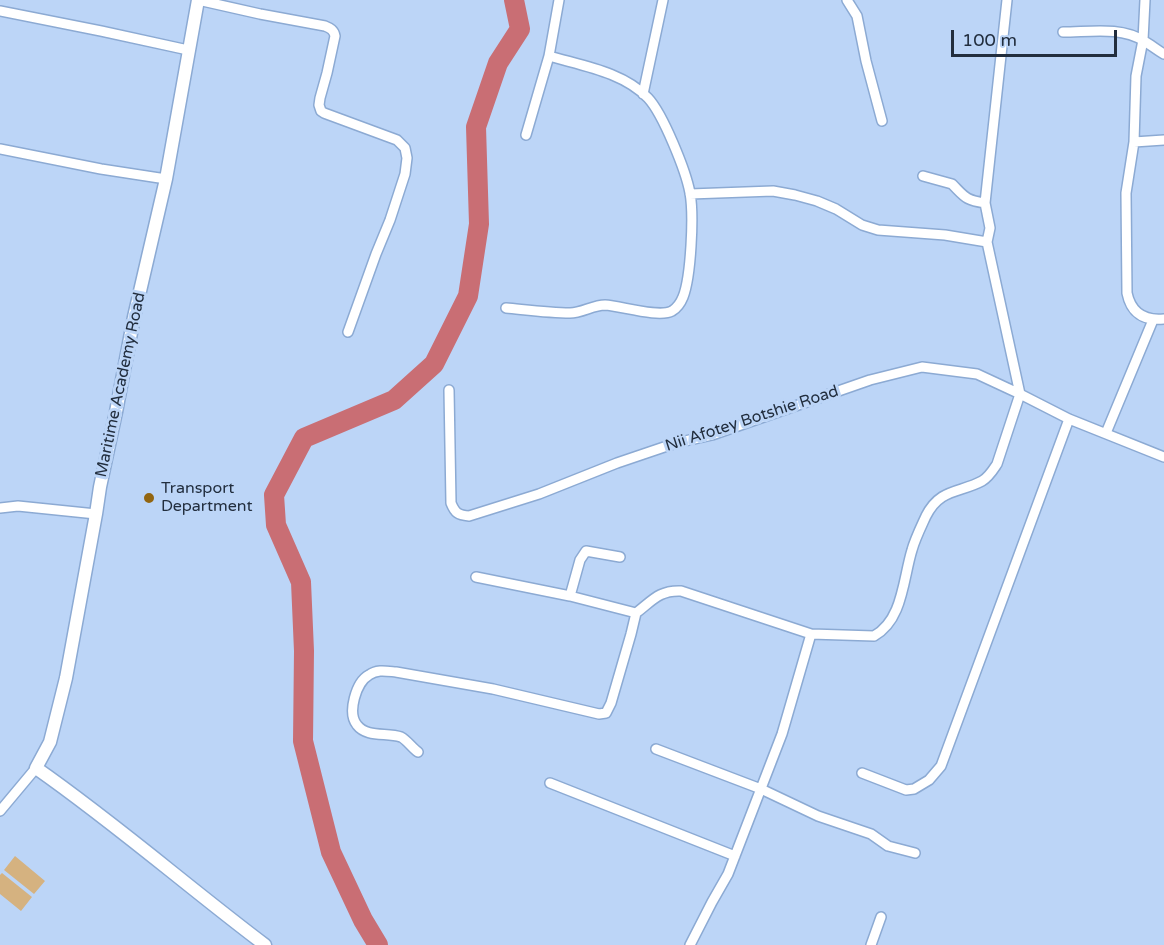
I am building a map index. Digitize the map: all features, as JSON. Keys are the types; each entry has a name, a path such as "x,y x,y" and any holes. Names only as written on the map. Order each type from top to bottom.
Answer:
{"street":[{"name":"Maritime Academy Road","path":"36,768 50,742 66,678 100,487 134,317 166,179 198,0"},
{"path":"198,0 330,28 335,36 320,98 321,111 397,140 405,148 407,158 405,174 348,332"},
{"path":"526,135 549,56 559,0"},
{"path":"643,94 663,0"},
{"path":"847,0 857,16 882,121"},
{"path":"418,752 403,738 362,730 355,724 353,715 356,694 359,685 370,674 382,670 396,672 493,689 606,713 612,703 636,613 668,590 681,591 811,634 874,636 883,631 896,611 912,549 927,514 933,505 947,493 983,481 998,464 1020,394 987,242 990,228 985,203 1007,0"},
{"path":"1145,0 1143,40 1136,75 1134,142 1126,193 1127,293 1128,300 1135,311 1153,320 1164,319"},
{"path":"0,11 188,50"},
{"path":"1063,32 1120,31 1143,40 1164,54"},
{"path":"506,308 570,313 604,305 662,314 672,311 680,303 684,296 689,272 690,194 681,166 656,108 643,94 617,76 549,56"},
{"path":"1134,142 1164,140"},
{"path":"0,149 166,179"},
{"path":"923,176 952,183 968,200 985,203"},
{"path":"690,194 773,191 795,195 836,209 862,225 878,230 945,235 987,242"},
{"path":"1106,433 1153,320"},
{"name":"Nii Afotey Botshie Road","path":"449,390 451,503 459,515 469,516 539,494 617,463 676,443 712,435 870,380 922,367 977,374 1069,419 1164,457"},
{"path":"862,773 906,790 914,789 929,780 940,765 1069,419"},
{"path":"0,508 18,506 96,514"},
{"path":"570,597 580,560 586,551 620,557"},
{"path":"476,577 636,613"},
{"path":"693,944 728,874 782,734 811,634"},
{"path":"656,749 761,789 818,816 872,834 888,846 915,853"},
{"path":"0,812 36,768 71,792 202,898 265,945"},
{"path":"550,783 735,856"},
{"path":"871,945 881,917"}],"shaded area":[{"path":"15,856 45,881 34,894 4,870"},
{"path":"2,873 32,897 21,911 0,894 0,875"}],"waterway":[{"path":"378,945 363,920 331,852 303,741 304,651 301,582 276,525 274,495 304,438 394,400 434,364 468,296 479,224 476,127 498,63 520,29 514,0"}],"place":[{"name":"Transport Department","path":"149,498"}]}
